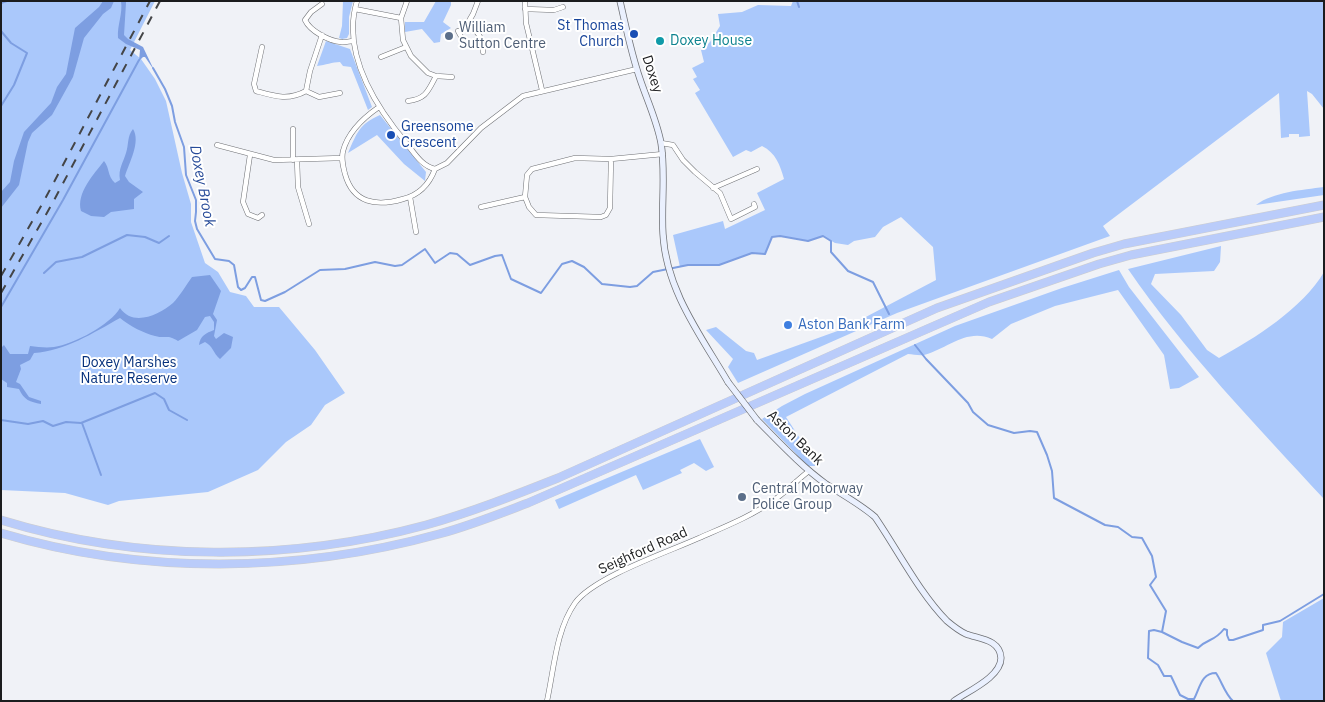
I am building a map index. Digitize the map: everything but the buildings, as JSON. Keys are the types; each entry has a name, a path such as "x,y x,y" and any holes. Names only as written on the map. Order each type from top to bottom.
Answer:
{"highway":[{"path":"1,520 26,528 126,546 216,552 262,551 336,543 427,524 494,504 558,478 937,308 1093,253 1124,244 1324,205"},
{"path":"1,533 23,540 125,558 216,563 312,559 406,543 473,524 528,503 989,302 1131,255 1324,217"}],"street":[{"path":"357,1 353,41 368,87 394,129 423,163 435,169"},
{"path":"407,1 402,18 402,33 406,47 416,62 428,72 436,76 452,77"},
{"path":"478,1 466,26 476,30 482,38 483,52"},
{"path":"525,1 526,22 542,90"},
{"name":"Doxey","path":"620,1 637,69 661,142 664,177 663,235 666,262"},
{"path":"322,4 311,12 306,20 307,25 322,35 342,42 353,41"},
{"path":"525,8 554,10 563,7"},
{"path":"355,9 402,18"},
{"path":"458,31 464,42"},
{"path":"306,92 310,71 322,35"},
{"path":"262,47 254,84 256,91 275,97 287,98 306,92 319,97 340,93"},
{"path":"381,57 406,47"},
{"path":"379,107 365,117 353,131 342,158 351,189 360,198 371,203 382,203 410,197 422,190 435,169 447,163 481,128 517,100 542,90 637,69"},
{"path":"408,101 419,100 427,93 436,76"},
{"path":"293,129 298,187 309,224"},
{"path":"293,136 301,136"},
{"path":"223,141 220,146 274,160 342,158"},
{"path":"661,142 673,145 683,160 720,193 731,219 755,207 754,204"},
{"path":"611,159 610,208 606,215 601,217 536,215 529,207 525,197 527,175 532,169 576,158 611,159 662,154"},
{"path":"250,155 243,202 248,214 260,217"},
{"path":"713,188 757,169"},
{"path":"410,197 416,232"},
{"path":"481,206 525,197"},
{"name":"Aston Bank","path":"666,262 677,295 728,382 757,420 826,484 863,507 875,517 938,612 954,627 966,634 996,645 1001,657 1000,666 993,675 954,701"},
{"name":"Seighford Road","path":"547,701 562,631 569,613 581,596 597,584 700,538 774,500 809,470"}],"green space":[{"name":"Doxey Marshes Nature Reserve","path":"1,1 155,1 130,50 141,59 155,79 166,101 191,204 191,222 205,263 218,272 230,292 246,296 254,307 279,307 315,350 345,393 325,405 311,425 286,442 258,470 208,492 119,501 108,505 65,493 1,490"},
{"path":"343,1 353,1 349,17 349,34 347,38 342,39 339,38 342,26"},
{"path":"436,1 451,1 443,22 451,28 441,34 440,42 434,43 422,29 405,32 405,22 424,22"},
{"path":"793,1 1324,1 1324,109 1312,94 1307,91 1310,136 1299,137 1299,134 1289,134 1289,137 1281,138 1279,93 1103,226 1110,236 897,313 738,383 728,367 733,359 706,330 716,327 746,351 754,353 757,360 843,329 936,280 933,247 901,217 883,227 875,237 854,241 848,245 835,243 823,236 808,241 780,236 772,237 765,254 752,253 719,265 688,265 680,267 673,235 723,221 725,229 765,210 757,193 784,179 774,156 762,146 751,152 746,150 733,157 695,93 700,90 693,79 697,77 692,68 704,62 701,50 710,42 720,26 718,14 742,12 758,5 791,6"},
{"path":"326,41 350,49 372,107 368,110 351,67 343,66 340,62 317,66"},
{"path":"380,115 426,172 425,181 404,164 377,135 348,153 363,126"},
{"path":"1324,187 1324,195 1256,205 1279,194"},
{"path":"1221,246 1220,262 1214,271 1155,274 1151,284 1181,315 1207,350 1219,358 1262,332 1291,310 1304,298 1324,272 1324,499 1197,359 1128,269"},
{"path":"1119,270 1129,287 1199,377 1179,388 1170,389 1164,355 1118,290 1055,306 1011,324 992,339 974,336 924,355 908,354 786,417 818,466 808,466 762,419 805,394 955,326"},
{"path":"700,439 714,467 706,471 694,463 680,470 682,473 643,490 636,475 559,509 555,500"},
{"path":"1324,598 1324,701 1281,701 1266,653 1282,637 1283,622"}],"shaded area":[{"path":"103,1 114,1 111,8 103,14 84,38 73,77 52,115 32,133 28,142 19,185 1,208 1,192 10,182 14,161 24,132 51,103 57,87 66,74 75,28 99,7"},
{"path":"121,1 126,1 124,35 143,47 154,70 145,57 139,61 140,50 118,38"},
{"path":"133,129 136,140 135,146 125,176 129,182 143,192 134,199 134,209 111,212 104,217 91,216 81,211 80,204 83,191 104,161 112,180 115,183 120,180 120,169"},
{"path":"210,275 221,291 213,314 217,320 214,336 216,339 224,333 233,337 231,348 220,359 205,342 199,345 204,335 214,330 214,322 210,316 205,317 197,330 178,341 146,333 120,318 68,345 45,352 34,353 30,360 20,365 21,369 16,382 20,384 29,397 41,401 41,404 28,400 19,389 7,387 7,383 1,379 2,347 4,345 10,354 28,354 30,346 54,347 62,345 91,333 108,321 120,308 125,314 132,317 139,318 154,315 173,303 192,277"}],"waterway":[{"path":"1,3 7,1"},
{"path":"797,1 799,7"},
{"path":"1,31 11,43 27,53 14,85 1,106"},
{"path":"1,307 63,200 139,60"},
{"name":"Doxey Brook","path":"153,68 172,106 175,122 184,147 186,175 196,200 195,221 197,229 215,259 229,261 234,265 238,287 241,290 245,288 252,277 255,277 261,300 265,301 285,292 320,270 345,269 375,262 395,266 402,265 425,249 435,263 450,253 457,254 470,265 502,255 511,279 541,293 562,264 572,261 584,267 602,284 630,287 637,286 653,272 688,265 719,265 752,253 765,254 772,237 780,236 808,241 823,236 831,241 831,252 848,271 873,282 889,314"},
{"path":"44,273 56,262 82,257 127,235 145,237 159,243 169,236"},
{"name":"Doxey Brook","path":"915,345 968,403 973,412 988,425 1014,433 1037,432 1052,471 1054,498 1105,525 1118,527 1132,537 1142,538 1152,556 1156,577 1150,585 1166,611 1162,632 1149,631 1148,658 1158,665 1164,676 1171,676 1180,695 1188,699 1194,699 1204,678 1216,673 1233,701"},
{"path":"1,420 28,424 43,421 53,426 66,422 81,423 155,393 164,399 169,410 187,420"},
{"path":"82,423 101,475"},
{"path":"1162,632 1198,648 1217,636 1224,629 1227,630 1229,640 1233,640 1263,630 1263,625 1280,621 1324,594"}],"railway":[{"path":"1,276 45,199 150,1"},
{"path":"1,293 52,204 160,1"}],"place":[{"name":"St Thomas Church","path":"634,34"},
{"name":"William Sutton Centre","path":"449,36"},
{"name":"Doxey House","path":"660,41"},
{"name":"Greensome Crescent","path":"391,135"},
{"name":"Aston Bank Farm","path":"788,325"},
{"name":"Central Motorway Police Group","path":"742,497"}]}
